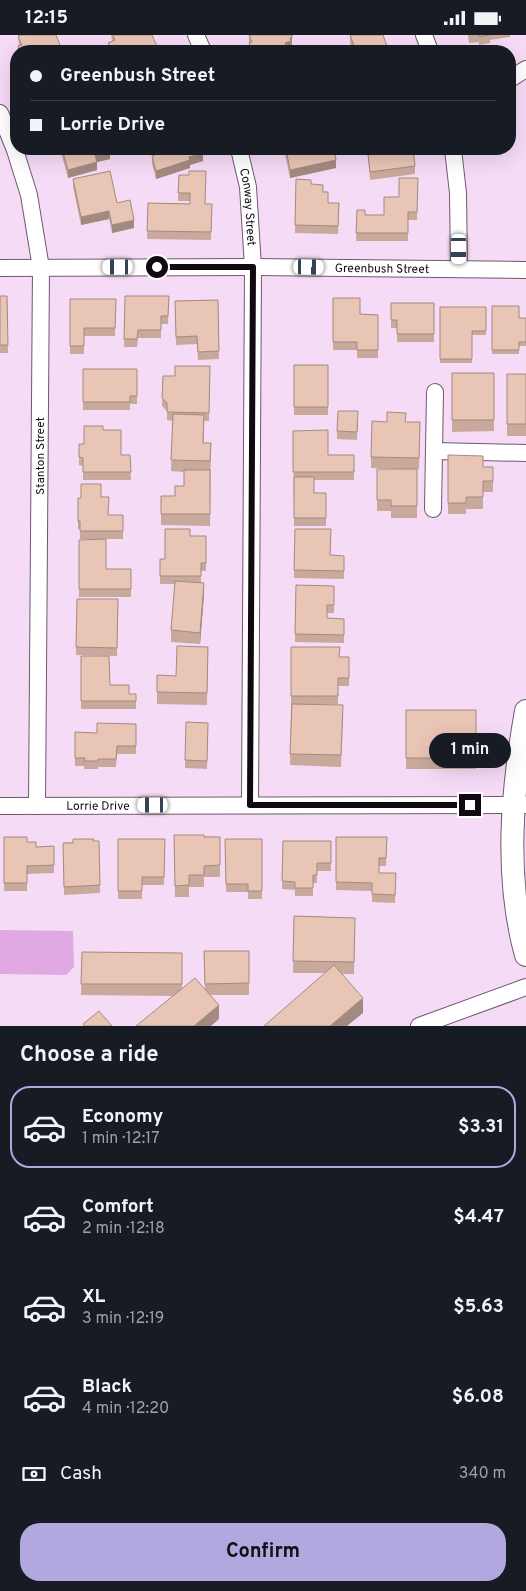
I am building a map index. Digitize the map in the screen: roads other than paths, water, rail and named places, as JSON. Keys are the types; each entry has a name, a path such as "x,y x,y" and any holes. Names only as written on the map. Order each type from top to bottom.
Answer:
{"main road":[{"path":"526,711 518,754 520,805 513,861 514,891 520,932 526,955"}],"street":[{"name":"Stanton Street","path":"0,113 10,136"},
{"name":"Stanton Street","path":"17,155 29,195 41,268 37,806"},
{"name":"Conway Street","path":"240,155 248,187 253,267 250,805"},
{"path":"454,155 458,193 459,268"},
{"name":"Greenbush Street","path":"0,268 253,267 526,270"},
{"path":"433,509 435,392"},
{"path":"434,451 526,453"},
{"name":"Lorrie Drive","path":"0,806 520,805"},
{"path":"419,1026 526,987"}]}
